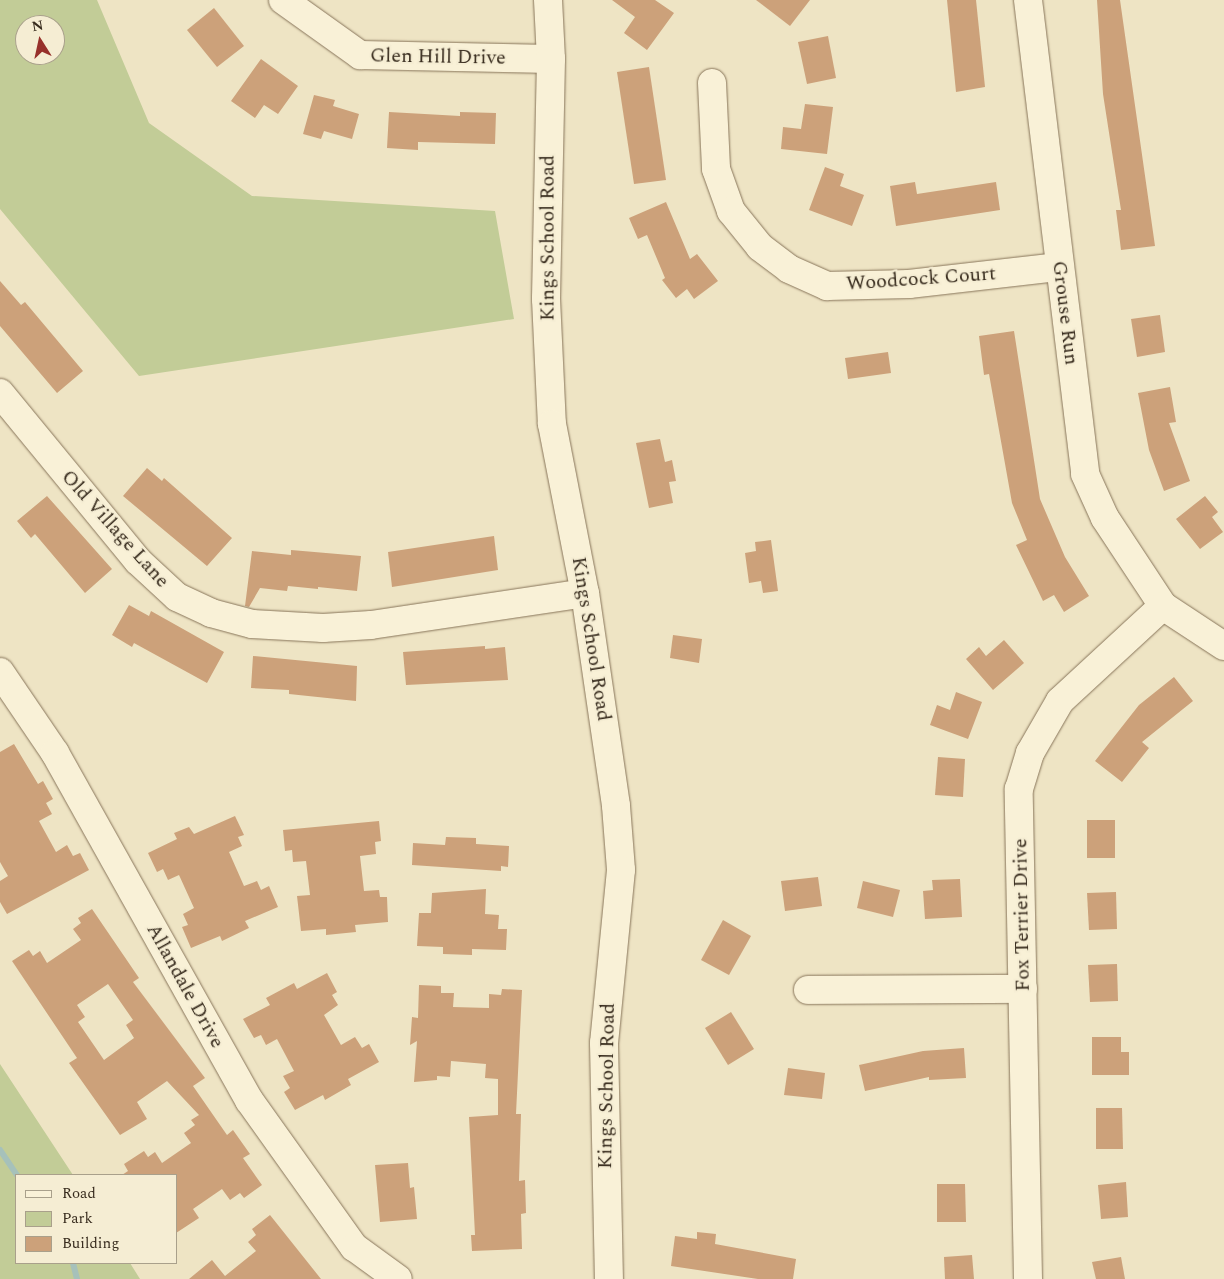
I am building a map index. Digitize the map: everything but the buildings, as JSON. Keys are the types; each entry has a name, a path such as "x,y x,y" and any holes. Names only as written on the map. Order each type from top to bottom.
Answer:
{"street":[{"name":"Glen Hill Drive","path":"283,0 360,54 551,60"},
{"name":"Kings School Road","path":"548,0 551,60 546,299 552,424 586,593 616,806 622,870 604,1043 609,1279"},
{"name":"Grouse Run","path":"1028,0 1085,474 1105,518 1162,606"},
{"name":"Woodcock Court","path":"712,83 716,169 731,211 760,247 789,268 827,286 909,284 1059,267"},
{"name":"Old Village Lane","path":"0,394 138,561 177,597 211,613 252,624 323,628 371,625 586,593"},
{"path":"1162,606 1224,646"},
{"name":"Fox Terrier Drive","path":"1028,1279 1019,789 1030,752 1060,701 1162,606"},
{"name":"Allandale Drive","path":"0,672 55,753 249,1100 354,1247 398,1279"},
{"path":"808,990 1023,989"}],"green space":[{"path":"0,0 97,0 149,123 252,196 495,211 514,319 139,376 0,209"},
{"path":"0,1064 72,1174 15,1174 15,1264 131,1264 140,1279 0,1279"}],"waterway":[{"path":"0,1150 16,1174"},
{"path":"73,1264 77,1279"}]}
